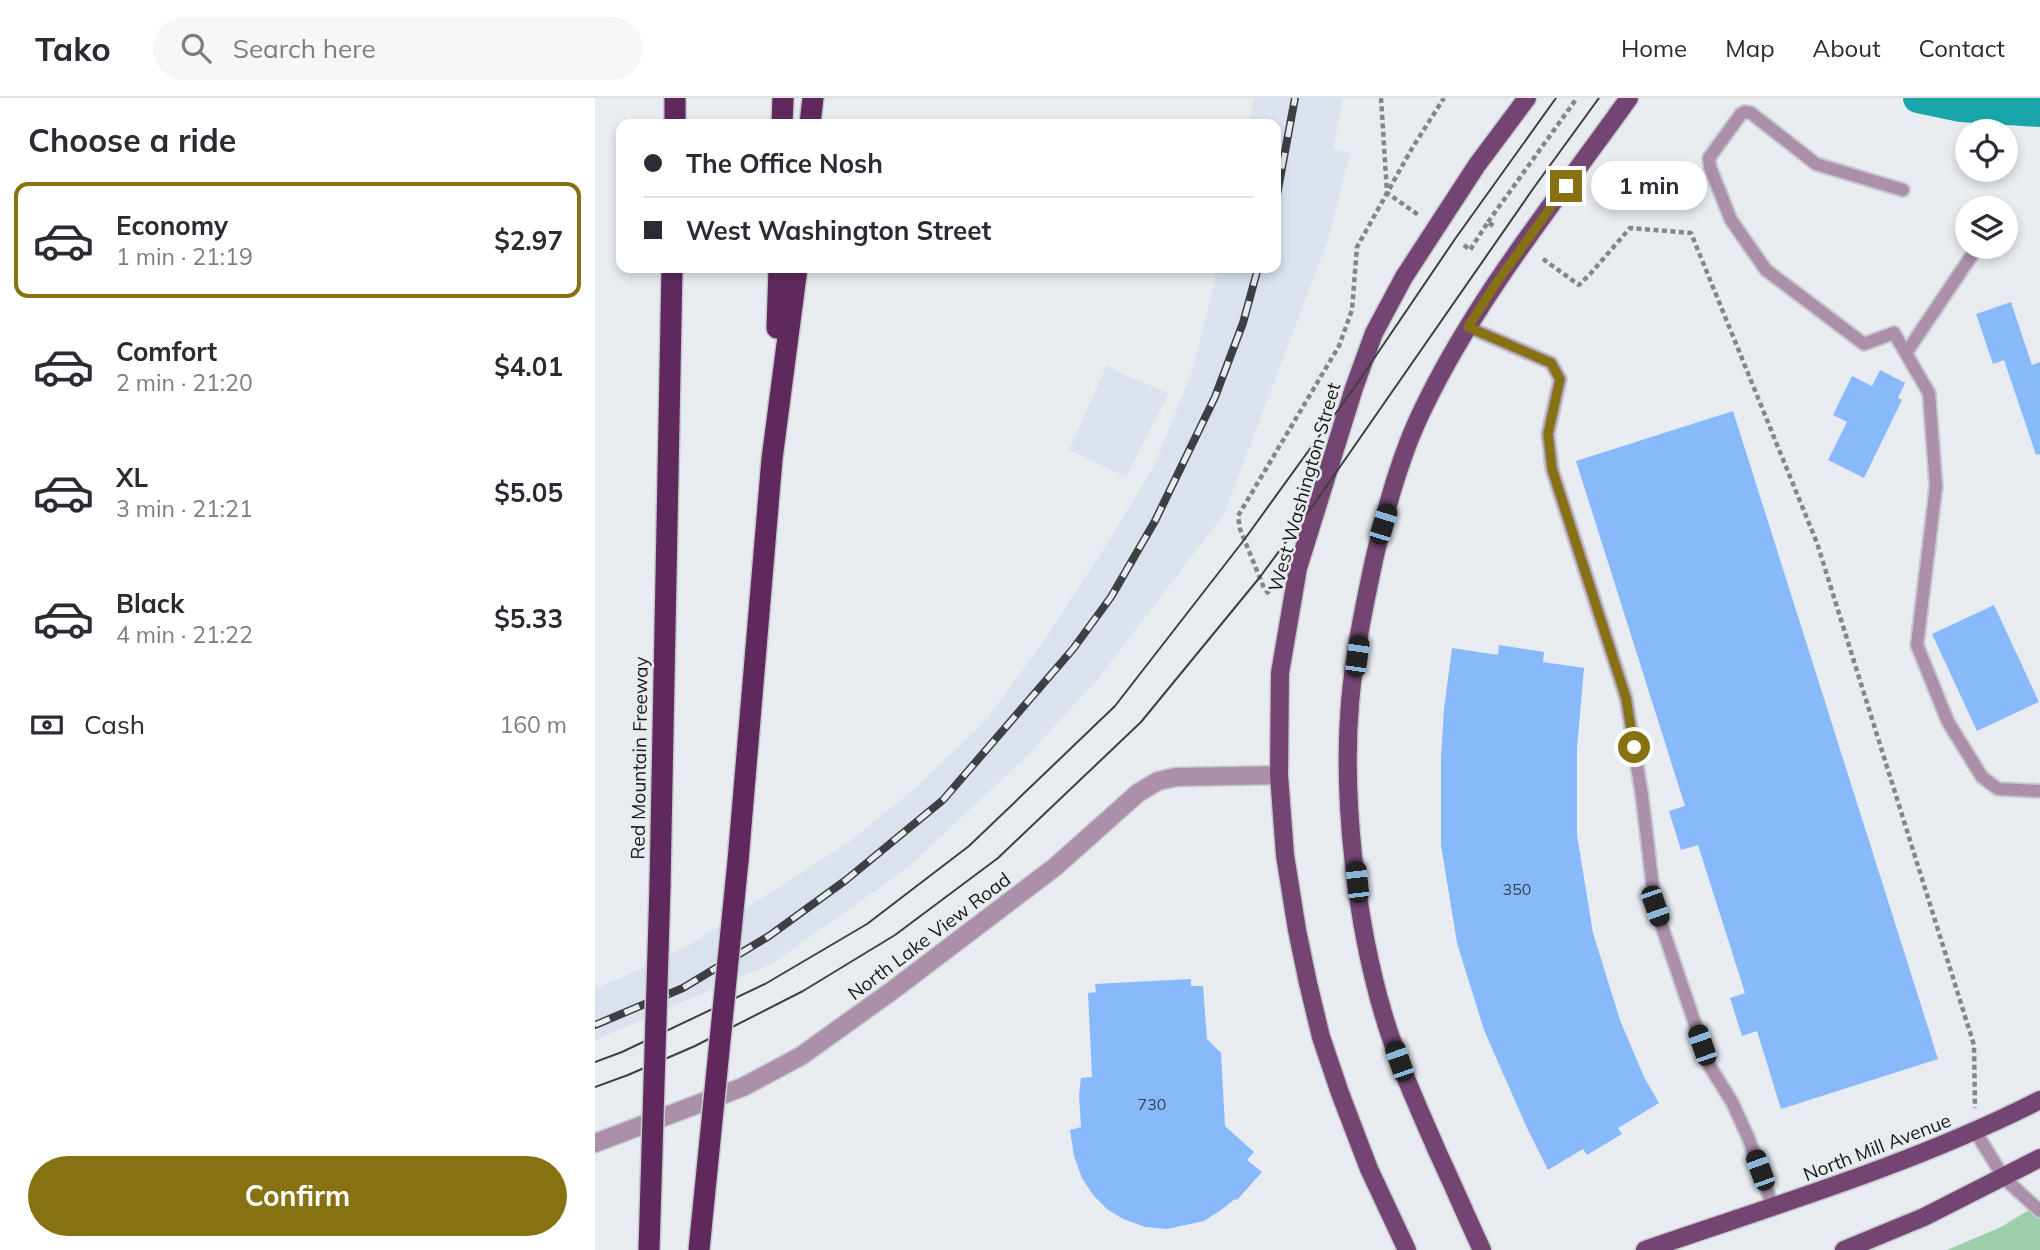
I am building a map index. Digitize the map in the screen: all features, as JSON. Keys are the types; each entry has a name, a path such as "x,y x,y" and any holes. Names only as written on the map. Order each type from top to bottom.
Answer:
{"highway":[{"path":"675,98 675,119"},
{"path":"782,119 783,98"},
{"path":"811,119 813,98"},
{"name":"Red Mountain Freeway","path":"649,1250 660,886 672,273"},
{"path":"772,460 779,273"},
{"path":"699,1250 738,861 772,460 796,273"}],"main road":[{"name":"West Washington Street","path":"1407,1250 1369,1169 1340,1093 1321,1037 1297,930 1285,855 1279,775 1280,673 1298,568 1354,388 1374,333 1404,277 1477,165 1527,98"},
{"path":"1482,1250 1408,1085 1383,1013 1366,942 1350,821 1350,703 1363,609 1383,524 1421,413 1468,327 1495,285 1629,98"},
{"name":"North Mill Avenue","path":"1645,1250 1884,1168 1975,1131 2040,1100"},
{"path":"1844,1250 1924,1217 2040,1158"}],"street":[{"name":"North Lake View Road","path":"595,1143 743,1087 801,1056 1055,867 1138,793 1158,782 1176,777 1279,775"}],"lane":[{"path":"1903,190 1816,164 1751,113 1745,112 1709,158 1731,220 1766,270 1864,344 1894,333 1929,393 1936,486 1917,645 1948,722 1982,777 1998,789 2040,791"},
{"path":"1906,353 1968,259"},
{"path":"1468,327 1551,363 1560,379 1548,434 1552,469 1626,698 1642,796 1655,906 1709,1065 1733,1102 1773,1207"},
{"path":"1975,1131 2004,1178 2040,1212"}],"path":[{"path":"1381,98 1387,193"},
{"path":"1264,588 1240,529 1238,516 1339,345 1352,310 1357,247 1411,149 1444,98"},
{"path":"1464,246 1470,250 1577,98"},
{"path":"1387,193 1421,216"},
{"path":"1488,222 1496,228"},
{"path":"1543,259 1579,285 1630,228 1691,233 1817,543 1974,1045 1975,1131"}],"shaded area":[{"path":"1254,98 1343,98 1333,149 1350,154 1329,237 1224,514 1097,680 1026,757 907,868 773,963 595,1040 595,988 691,944 849,842 919,785 986,720 1043,642 1114,533 1156,462 1192,372 1217,273 1281,273 1281,119 1250,119"},
{"path":"1107,365 1169,393 1126,477 1069,450"}],"green space":[{"path":"2040,1203 2040,1250 1947,1250 2001,1227"}],"building":[{"path":"2011,302 2032,365 2040,362 2040,454 2036,455 2004,360 1993,364 1976,314"},
{"path":"1880,370 1905,383 1898,398 1902,400 1864,478 1828,460 1847,422 1833,415 1852,376 1872,386"},
{"path":"1733,411 1938,1059 1781,1109 1757,1031 1742,1036 1730,998 1745,993 1698,845 1681,850 1669,811 1685,806 1576,461"},
{"path":"1994,605 2039,702 1977,731 1932,634"},
{"path":"1499,645 1544,652 1543,662 1584,668 1577,748 1577,835 1593,933 1620,1020 1644,1077 1659,1103 1618,1128 1622,1134 1587,1155 1583,1149 1548,1170 1484,1030 1457,943 1441,845 1441,757 1452,648 1498,655"},
{"path":"1191,979 1191,986 1203,986 1207,1039 1221,1053 1225,1126 1254,1152 1247,1160 1262,1172 1237,1200 1204,1221 1167,1229 1145,1227 1123,1219 1107,1209 1093,1195 1082,1178 1074,1156 1070,1130 1081,1127 1081,1078 1092,1077 1088,993 1096,992 1095,984"}],"waterway":[{"path":"1918,98 1961,107 2040,112"}],"tram line":[{"path":"595,1062 622,1052 765,984 867,924 969,846 1115,706 1244,540 1354,388 1455,239 1556,98"},
{"path":"595,1087 695,1046 803,991 895,935 998,858 1141,722 1260,577 1319,497 1599,98"}],"railway":[{"path":"1281,173 1295,98"},
{"path":"595,1025 683,988 769,936 846,880 943,800 1073,649 1111,597 1155,521 1215,397 1243,323 1257,273"}],"route":[{"path":"1566,186 1468,327 1551,363 1560,379 1548,434 1552,469 1626,698 1634,747"}]}
